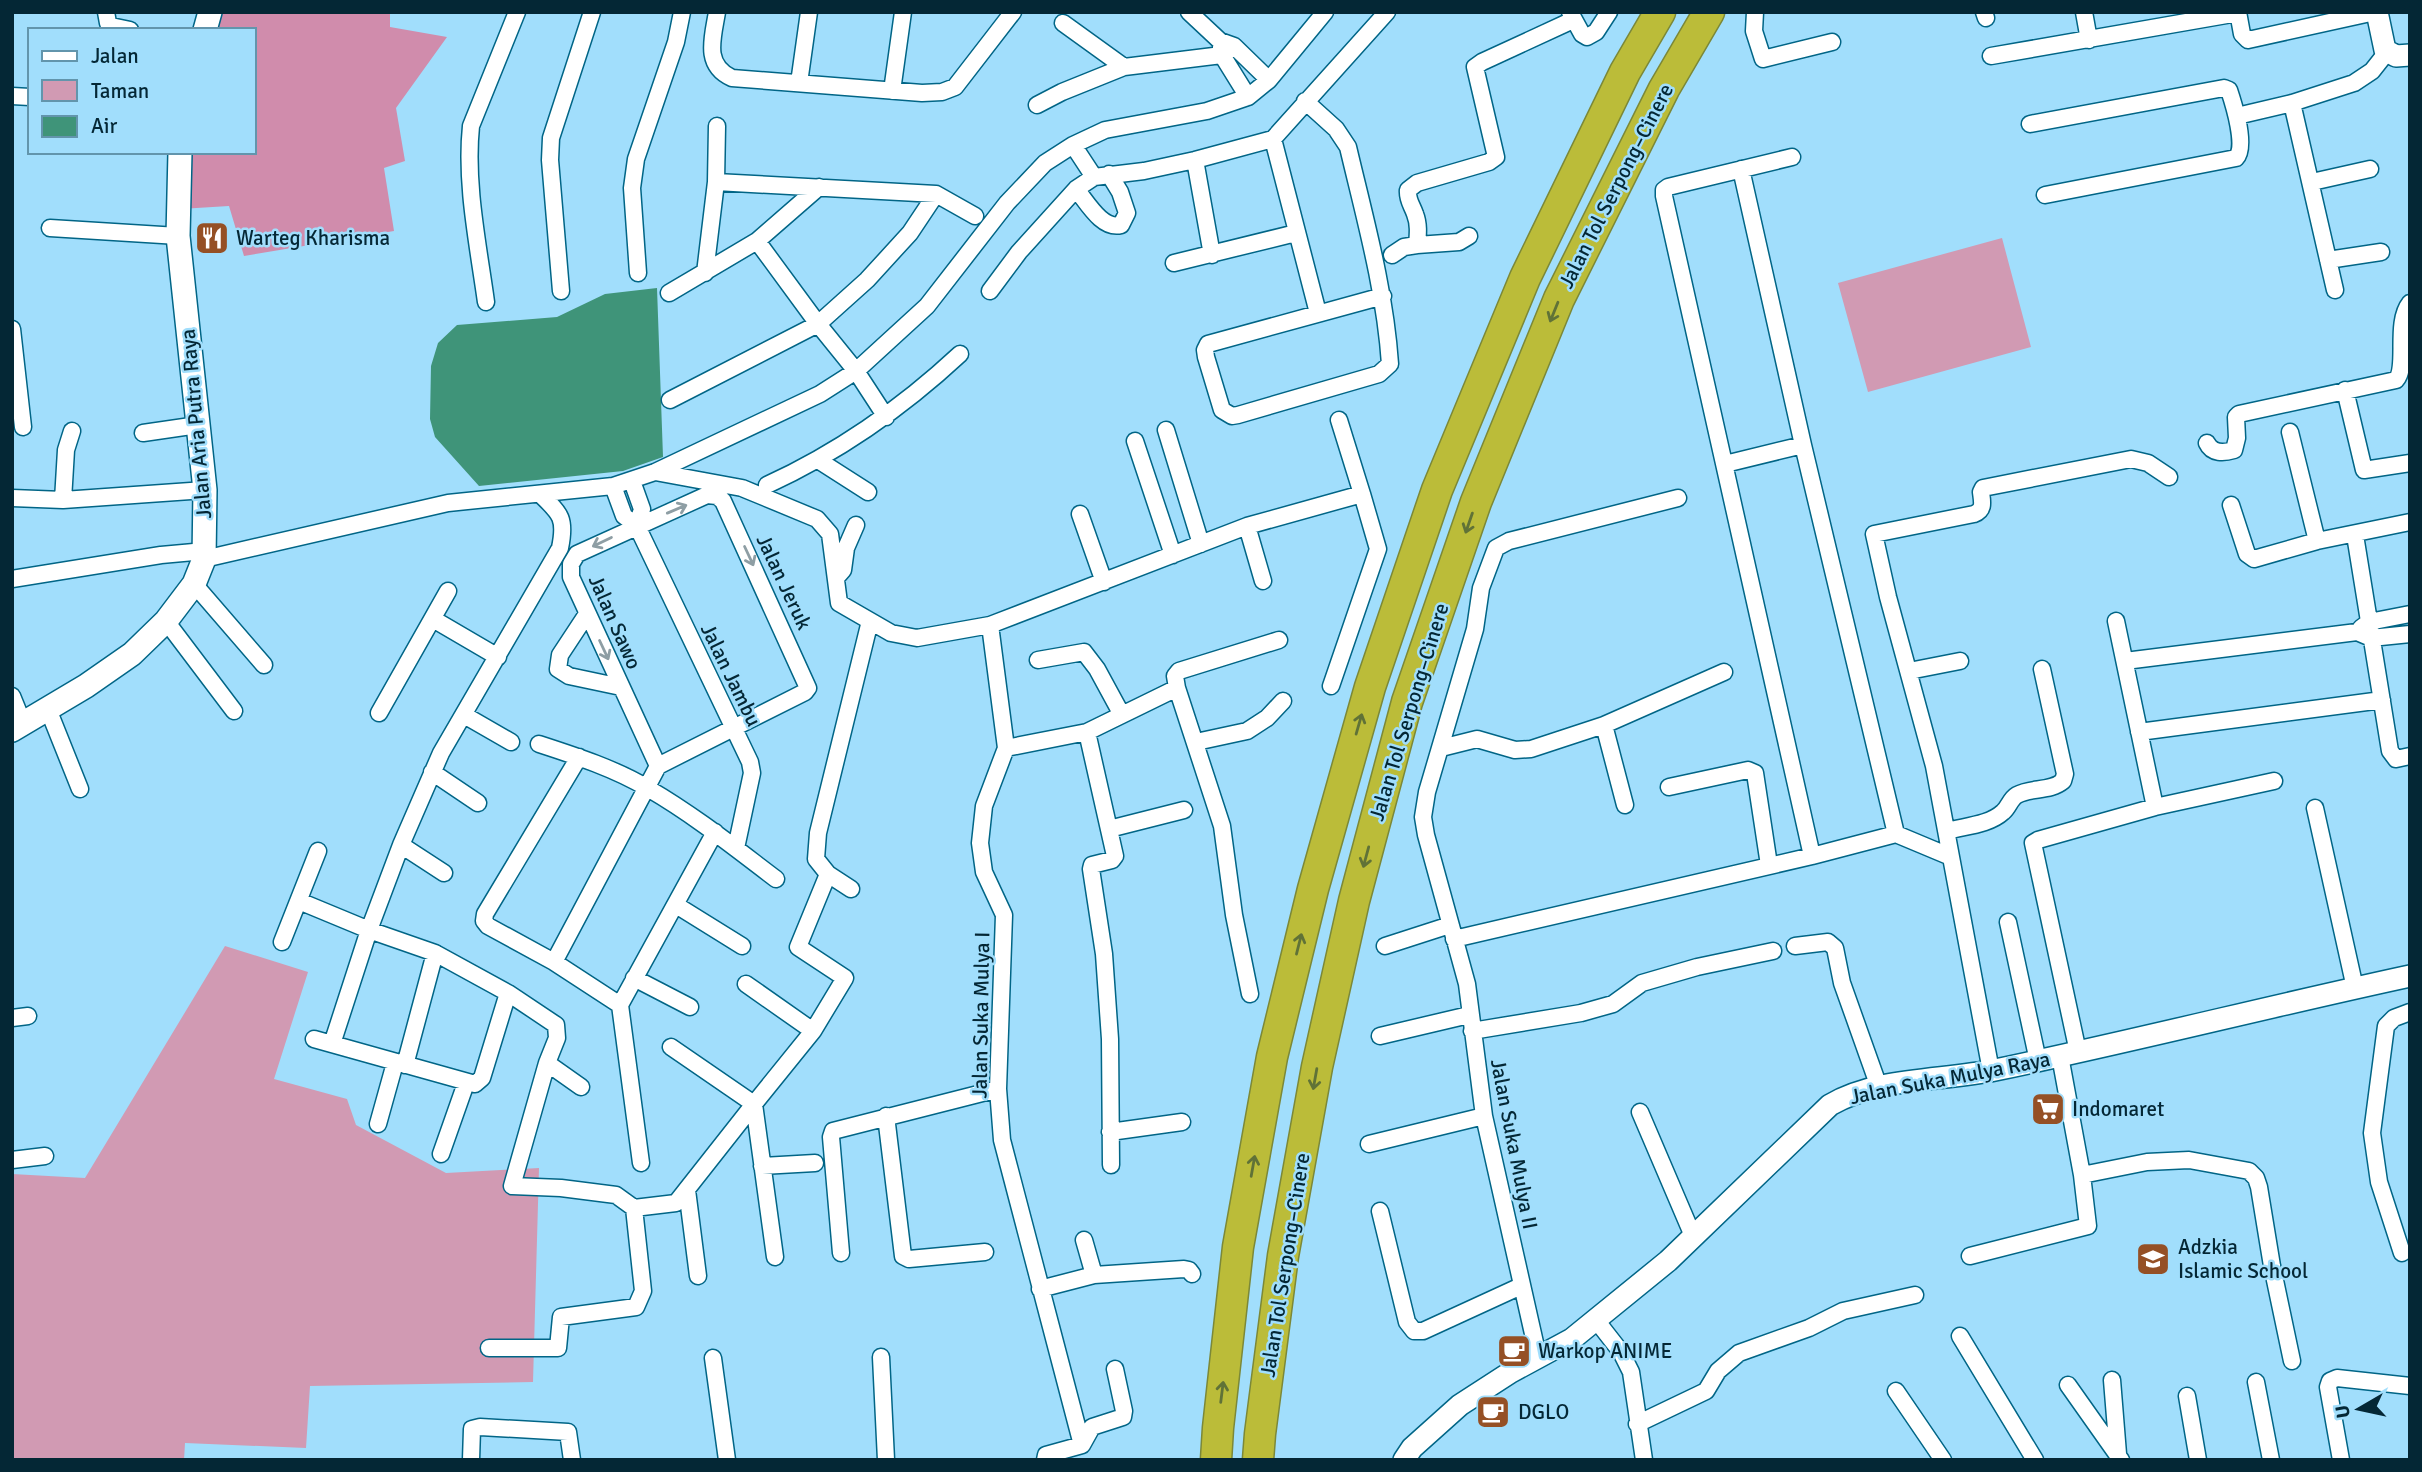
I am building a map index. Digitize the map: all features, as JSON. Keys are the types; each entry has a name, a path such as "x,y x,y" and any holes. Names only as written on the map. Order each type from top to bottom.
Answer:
{"highway":[{"name":"Jalan Tol Serpong–Cinere","path":"1216,1460 1217,1428 1238,1247 1272,1057 1313,889 1370,687 1437,490 1525,278 1625,72 1660,12"},
{"name":"Jalan Tol Serpong–Cinere","path":"1258,1460 1259,1434 1283,1256 1317,1067 1354,901 1407,702 1476,502 1559,299 1664,89 1709,12"}],"main road":[{"name":"Jalan Aria Putra Raya","path":"18,727 86,687 132,654 166,621 194,584 205,555 205,490 178,236 180,154"}],"street":[{"path":"106,12 108,23 119,28"},
{"path":"486,302 474,215 469,146 471,125 517,12"},
{"path":"561,291 550,160 551,138 592,12"},
{"path":"638,273 632,188 636,159 676,42 682,12"},
{"path":"717,12 712,58 719,71 732,78 892,91 942,92 956,88 1013,12"},
{"path":"799,83 808,12"},
{"path":"892,91 903,12"},
{"path":"998,33 1000,12"},
{"path":"990,291 1019,252 1076,189 1105,130 1207,111 1248,97 1269,80 1325,12"},
{"path":"12,579 161,555 205,555 448,503 613,486 655,472 820,394 856,371 927,306 1007,203 1045,163 1088,162 1143,170 1195,160 1273,139 1387,12"},
{"path":"1417,245 1419,228 1416,214 1407,198 1408,190 1417,183 1489,162 1496,157 1475,67 1571,16 1582,34 1587,37 1596,32 1609,12"},
{"path":"1755,12 1754,31 1763,59 1832,42"},
{"path":"2084,12 2089,40"},
{"path":"1991,56 2238,13 2242,34 2248,40 2376,12 2383,46 2387,52 2396,56 2410,55"},
{"path":"1200,16 1226,47 1269,80"},
{"path":"1063,23 1124,67"},
{"path":"1037,105 1124,67 1226,47"},
{"path":"1226,47 1248,97"},
{"path":"2237,116 2292,103 2354,83 2372,71 2387,52"},
{"path":"2029,124 2224,88 2229,90 2237,116 2241,150 2236,158 2045,195"},
{"path":"1305,102 1336,130 1348,147 1383,296 1390,364 1379,374 1238,415 1232,416 1222,410 1209,368 1206,346 1210,343 1383,296"},
{"path":"2292,103 2335,290"},
{"path":"705,273 716,182 717,126"},
{"path":"1273,139 1318,313"},
{"path":"1792,157 1668,187 1664,192 1812,856"},
{"path":"1195,160 1212,255"},
{"path":"1076,189 1105,224 1114,227 1121,225 1127,213 1120,192 1088,162"},
{"path":"1741,169 1803,446 1896,834"},
{"path":"2312,182 2370,169"},
{"path":"716,182 936,194 975,216"},
{"path":"669,293 757,241 819,187"},
{"path":"670,400 818,324 867,280 910,233 936,194"},
{"path":"50,228 178,236"},
{"path":"1174,263 1296,233"},
{"path":"1392,254 1404,247 1459,242 1469,236"},
{"path":"757,241 856,371 886,417"},
{"path":"2328,260 2381,252"},
{"path":"2207,443 2215,452 2234,450 2237,438 2236,417 2239,414 2396,380 2402,370 2400,344 2406,309 2410,303"},
{"path":"12,329 23,427"},
{"path":"767,485 818,460 886,417 960,355"},
{"path":"2345,390 2364,470 2410,463"},
{"path":"1331,686 1378,549 1339,421"},
{"path":"143,433 198,425"},
{"path":"63,500 66,450 72,430"},
{"path":"1166,430 1201,544"},
{"path":"2290,432 2317,541"},
{"path":"1135,441 1173,555"},
{"path":"1725,464 1803,446"},
{"path":"818,460 868,492"},
{"path":"1991,1071 1934,766 1888,597 1874,534 1975,514 1982,508 1981,492 1985,488 2076,469 2137,460 2148,463 2169,477"},
{"path":"655,472 742,488 817,519 830,534 839,603 891,633 917,638 990,625 1247,526 1362,494"},
{"name":"Jalan Jambu","path":"632,481 642,509 637,526"},
{"name":"Jalan Jambu","path":"613,486 624,516 637,526 751,767 736,848"},
{"path":"12,498 63,500 205,490"},
{"path":"332,1044 369,930 432,772 560,548 564,528 559,512 541,495"},
{"name":"Jalan Jeruk","path":"637,526 708,495 717,496 723,501 808,688 805,692 733,727"},
{"name":"Jalan Suka Mulya II","path":"1538,1356 1484,1116 1467,984 1423,817 1427,792 1475,629 1481,588 1496,548 1501,543 1678,498"},
{"path":"2231,505 2250,558 2254,559 2317,541 2410,522"},
{"path":"1080,514 1104,582"},
{"path":"836,578 843,570 846,548 856,525"},
{"name":"Jalan Sawo","path":"637,526 577,554 571,564 571,577 658,766"},
{"path":"1247,526 1263,581"},
{"path":"2355,535 2365,631 2392,754 2396,759 2410,756"},
{"path":"194,584 264,666"},
{"path":"379,713 448,591"},
{"path":"587,614 560,655 558,669 569,676 621,688"},
{"path":"2365,631 2410,614"},
{"path":"433,619 498,657"},
{"path":"166,621 234,711"},
{"path":"851,889 828,874 816,859 818,833 870,621"},
{"path":"2116,621 2155,807"},
{"name":"Jalan Suka Mulya I","path":"990,625 1006,748 984,806 980,842 984,872 1004,915 998,1089 1002,1140 1082,1446"},
{"path":"2125,661 2365,631 2410,634"},
{"path":"1250,994 1234,915 1222,826 1175,676 1179,671 1279,640"},
{"path":"1038,660 1084,652 1097,668 1122,715"},
{"path":"1909,671 1960,661"},
{"path":"1947,831 1987,821 2004,812 2011,799 2018,794 2054,786 2063,781 2065,774 2042,669"},
{"path":"1441,748 1477,739 1522,751 1604,725 1724,672"},
{"path":"1006,748 1087,732 1177,688"},
{"path":"12,696 18,727"},
{"path":"2139,733 2382,700"},
{"path":"1196,742 1247,731 1267,718 1283,701"},
{"path":"48,709 80,789"},
{"path":"464,715 511,742"},
{"path":"1604,725 1625,805"},
{"path":"554,962 658,766 733,727"},
{"path":"1087,732 1115,858 1092,866 1091,869 1104,954 1110,1039 1111,1166"},
{"path":"539,744 579,757 647,787 715,832 776,879"},
{"path":"579,757 485,914 484,921 488,926 554,962 620,1005"},
{"path":"1669,787 1748,770 1755,773 1769,865"},
{"path":"432,772 478,803"},
{"path":"1970,1256 2088,1226 2069,1054 2033,848 2035,841 2155,807 2274,781"},
{"path":"2315,808 2355,988"},
{"path":"1109,829 1184,810"},
{"path":"641,1163 620,1005 715,832"},
{"path":"1385,946 1812,856 1896,834 1951,857"},
{"path":"401,845 444,873"},
{"path":"282,942 318,852"},
{"path":"299,901 435,953 508,993 555,1025 557,1038 547,1063 512,1186 561,1188 616,1195 634,1208 676,1203 813,1031 845,978 797,947 828,874"},
{"path":"676,905 742,946"},
{"path":"2008,922 2038,1061"},
{"path":"1795,946 1828,942 1835,948 1842,984 1880,1087"},
{"path":"1380,1036 1471,1023 1581,1013 1613,1004 1642,983 1697,967 1773,951"},
{"path":"378,1124 435,953"},
{"name":"Jalan Suka Mulya Raya","path":"1404,1460 1412,1448 1460,1405 1538,1356 1572,1339 1668,1261 1830,1105 1845,1096 1880,1087 1991,1071 2410,976"},
{"path":"634,978 690,1007"},
{"path":"746,984 813,1031"},
{"path":"314,1039 475,1084 482,1078 508,993"},
{"path":"2402,1253 2379,1182 2372,1133 2386,1026 2394,1018 2410,1012"},
{"path":"671,1047 754,1104 775,1257"},
{"path":"547,1063 580,1087"},
{"path":"441,1154 466,1083"},
{"path":"841,1253 831,1137 833,1131 998,1089"},
{"path":"1640,1112 1693,1236"},
{"path":"886,1116 903,1256 909,1259 985,1252"},
{"path":"1369,1144 1484,1116"},
{"path":"1110,1132 1182,1122"},
{"path":"12,1160 45,1156"},
{"path":"2082,1175 2147,1162 2189,1160 2249,1171 2256,1178 2259,1187 2292,1361"},
{"path":"762,1166 815,1163"},
{"path":"687,1190 698,1276"},
{"path":"489,1348 558,1348 561,1318 636,1307 643,1291 634,1208"},
{"path":"1380,1211 1407,1322 1414,1331 1423,1331 1521,1286"},
{"path":"1084,1240 1094,1275"},
{"path":"1040,1289 1094,1275 1184,1269 1192,1274"},
{"path":"1637,1424 1706,1391 1718,1371 1739,1353 1809,1328 1843,1311 1916,1295"},
{"path":"1596,1320 1621,1352 1631,1373 1644,1460"},
{"path":"1960,1336 2035,1460"},
{"path":"881,1357 886,1460"},
{"path":"713,1358 727,1460"},
{"path":"1045,1460 1046,1455 1051,1452 1082,1446 1092,1427 1124,1415 1115,1369"},
{"path":"2341,1460 2328,1387 2330,1381 2337,1378 2410,1386"},
{"path":"2112,1380 2119,1457"},
{"path":"2256,1382 2271,1460"},
{"path":"2068,1385 2119,1457"},
{"path":"1896,1391 1943,1460"},
{"path":"2187,1396 2198,1460"},
{"path":"471,1460 472,1429 480,1427 568,1432 572,1460"}],"green space":[{"path":"2002,238 2031,347 1868,392 1838,283"},
{"path":"225,946 308,972 274,1079 347,1099 356,1125 446,1173 539,1168 533,1382 310,1386 306,1448 185,1443 184,1460 12,1460 12,1174 85,1178"}],"shaded area":[{"path":"213,12 390,12 390,27 447,37 396,108 405,161 384,168 394,231 244,256 229,206 180,209 182,154 256,154 256,28 209,28"}],"water":[{"path":"657,288 663,457 623,471 479,486 435,437 430,419 431,366 438,343 457,325 557,317 605,294"}],"place":[{"name":"Warteg Kharisma","path":"212,238"},
{"name":"Indomaret","path":"2048,1109"},
{"name":"Adzkia Islamic School","path":"2153,1259"},
{"name":"Warkop ANIME","path":"1514,1351"},
{"name":"DGLO","path":"1493,1412"}]}
